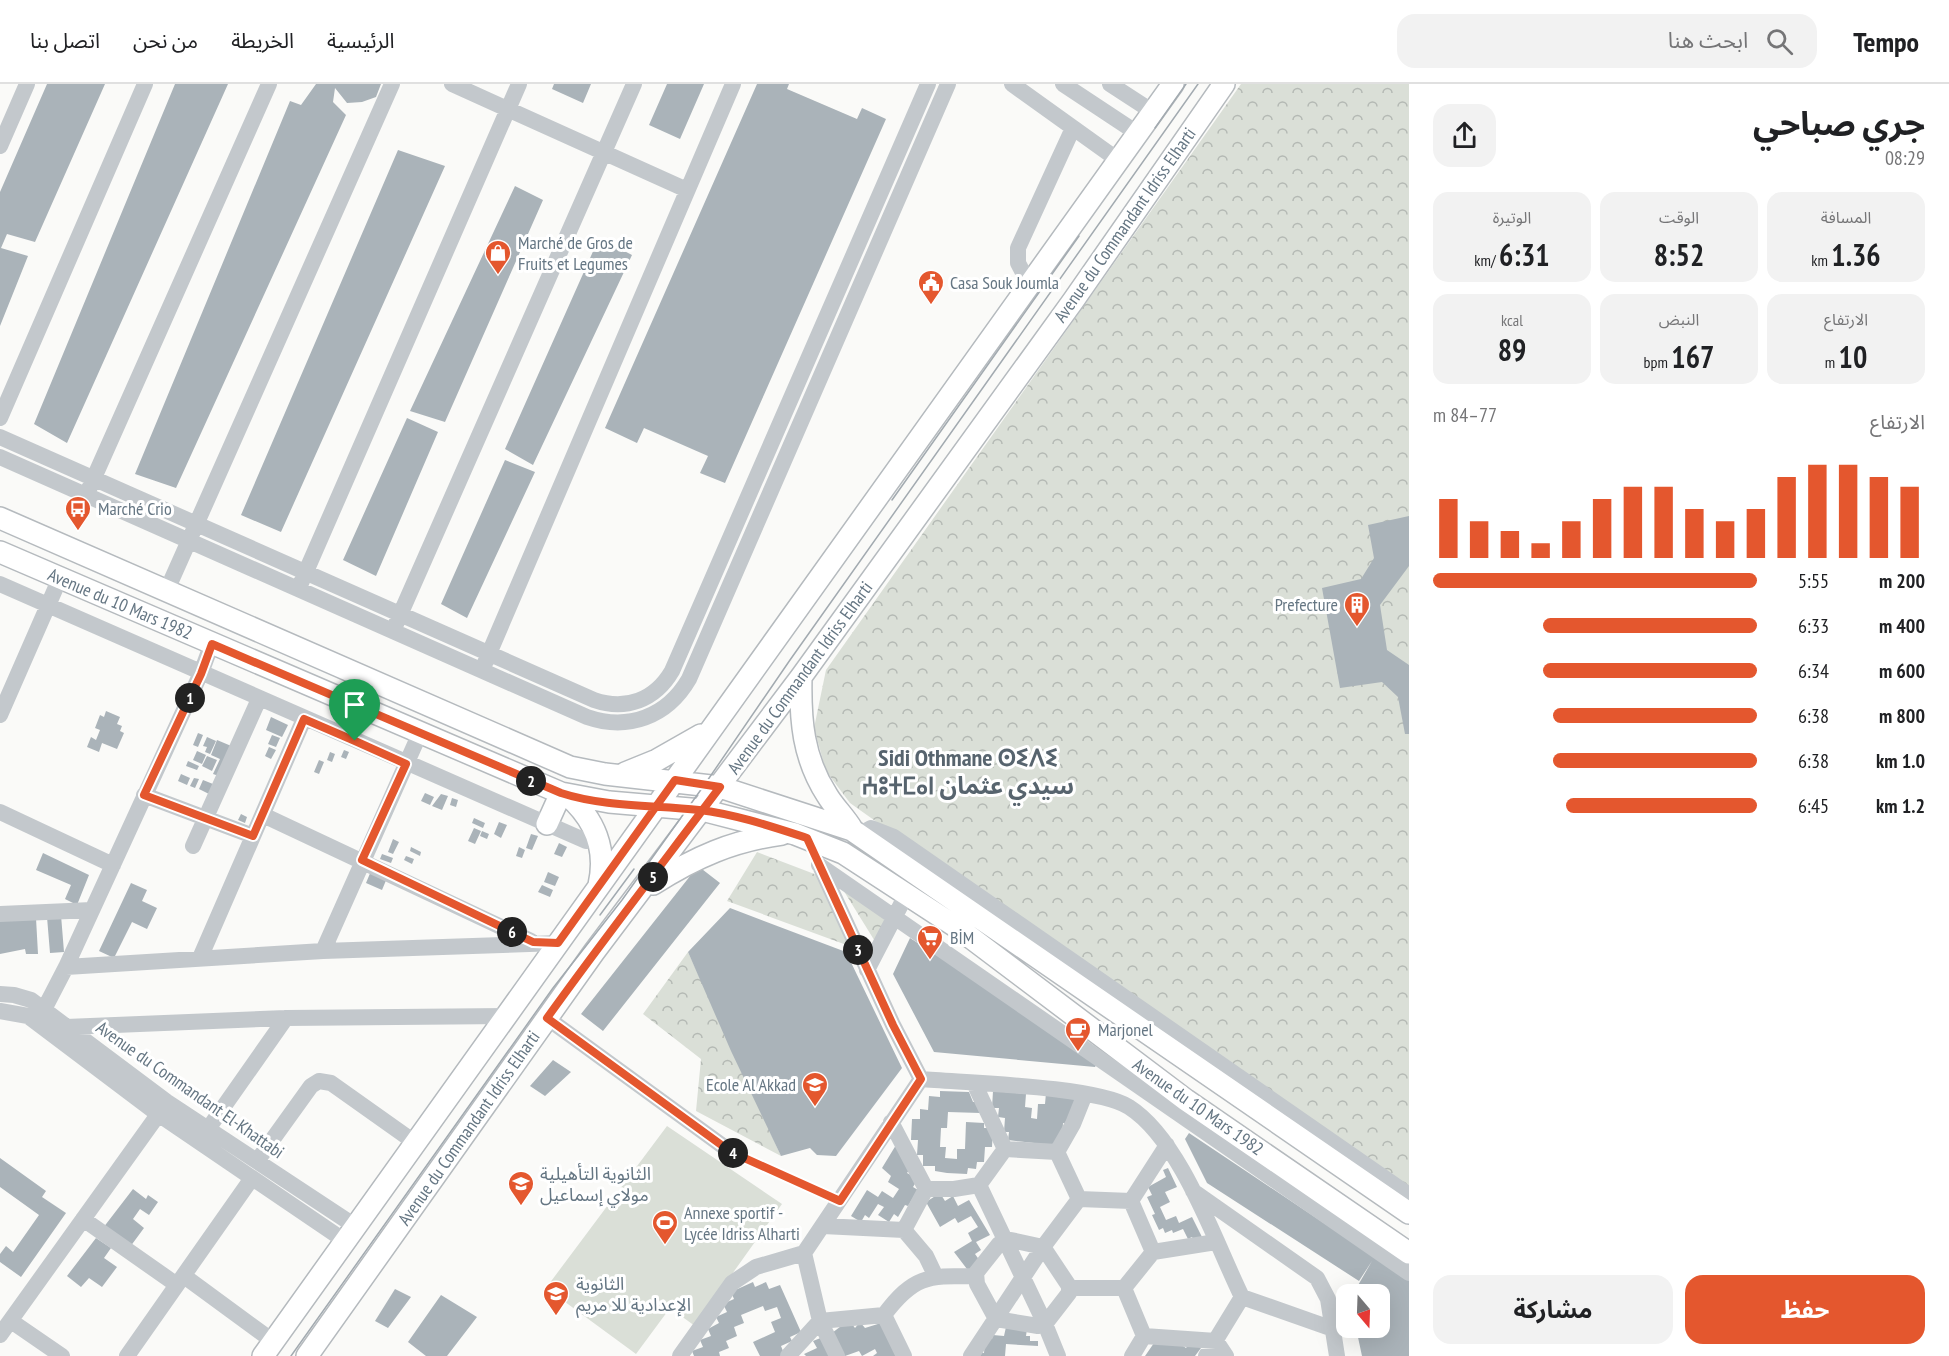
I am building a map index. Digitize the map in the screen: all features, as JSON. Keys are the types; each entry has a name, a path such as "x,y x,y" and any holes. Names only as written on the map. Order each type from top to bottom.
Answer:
{"main road":[{"name":"Avenue du Commandant Idriss Elharti","path":"268,1349 417,1144 709,730 1173,84"},
{"name":"Avenue du Commandant Idriss Elharti","path":"307,1356 547,1018 801,678 1073,301 1224,84"},
{"name":"Avenue du 10 Mars 1982","path":"0,518 570,766 620,775 720,787 856,832 1409,1213"},
{"name":"Avenue du 10 Mars 1982","path":"0,552 564,794 702,810 798,835 857,861 907,893 1186,1100 1409,1253"},
{"path":"801,678 800,716 808,759 824,791 856,832"},
{"path":"620,775 675,751 709,730"},
{"path":"547,824 564,794 585,814 597,836 602,861 599,887"},
{"path":"640,892 707,853 745,841 798,835"}],"street":[{"path":"0,146 27,84"},
{"path":"0,418 146,84"},
{"path":"86,495 269,84"},
{"path":"167,590 392,84"},
{"path":"452,84 687,190"},
{"path":"298,589 519,84"},
{"path":"393,630 634,84"},
{"path":"482,669 733,84"},
{"path":"0,437 594,700 613,705 641,700 656,692 668,678 928,84"},
{"path":"0,457 587,717 611,723 648,717 676,698 689,678 948,84"},
{"path":"1012,84 1118,160"},
{"path":"1063,84 1137,133"},
{"path":"1110,84 1153,112"},
{"path":"1029,284 1018,263 1018,248 1073,128"},
{"path":"0,715 60,578"},
{"path":"0,584 586,841"},
{"path":"41,1016 66,967 201,674 212,644"},
{"path":"194,846 259,699"},
{"path":"200,958 304,719"},
{"path":"323,951 420,734"},
{"path":"144,795 253,836"},
{"path":"0,812 113,865"},
{"path":"263,815 533,942"},
{"path":"856,832 871,828 894,837 1409,1196"},
{"path":"798,835 819,864 867,970 921,1079"},
{"path":"819,864 1409,1273"},
{"path":"867,970 907,893"},
{"path":"0,914 92,910"},
{"path":"66,967 323,951 533,942 558,943"},
{"name":"Avenue du Commandant El-Khattabi","path":"0,994 31,1000 41,1016 252,1178 350,1234"},
{"name":"Avenue du Commandant El-Khattabi","path":"0,1011 41,1016 66,1027 163,1108 208,1129 257,1161 350,1234"},
{"path":"66,1027 286,1018 507,1016"},
{"path":"208,1129 286,1018"},
{"path":"547,1018 731,1152"},
{"path":"921,1079 1085,1094 1128,1107 1150,1124 1167,1144 1192,1190 1242,1297 1333,1329"},
{"path":"680,1356 732,1283 756,1268 804,1252 921,1079"},
{"path":"257,1161 311,1086 319,1081 331,1083 417,1144"},
{"path":"974,1083 1005,1149"},
{"path":"1057,1152 1073,1124 1085,1094"},
{"path":"0,1335 163,1108"},
{"path":"891,1122 926,1189"},
{"path":"1131,1201 1167,1144"},
{"path":"1005,1149 1057,1152"},
{"path":"926,1189 954,1189 979,1185 1005,1149"},
{"path":"1057,1152 1079,1199"},
{"path":"127,1356 252,1178"},
{"path":"979,1185 1046,1324 1058,1356"},
{"path":"904,1230 926,1189"},
{"path":"1192,1190 1317,1278 1328,1299 1337,1356"},
{"path":"1079,1199 1131,1201"},
{"path":"970,1356 1043,1247 1079,1199"},
{"path":"1131,1201 1154,1252"},
{"path":"83,1219 181,1280 268,1349"},
{"path":"823,1226 904,1230 926,1256 936,1277"},
{"path":"1005,1240 1043,1247 1070,1288"},
{"path":"996,1319 975,1276 977,1268 1005,1240"},
{"path":"1124,1288 1154,1252 1216,1242"},
{"path":"804,1252 820,1321 837,1356"},
{"path":"788,1356 820,1321 884,1315 905,1290 936,1277 975,1276"},
{"path":"1070,1288 1124,1288"},
{"path":"996,1319 1038,1326 1046,1324 1051,1320 1070,1288"},
{"path":"1124,1288 1144,1336"},
{"path":"1206,1356 1242,1297"},
{"path":"884,1315 904,1356"},
{"path":"10,1321 62,1356"},
{"path":"1144,1336 1216,1341"},
{"path":"1132,1356 1144,1336"},
{"path":"1216,1341 1226,1356"}],"path":[{"path":"731,1152 840,1201"}],"green space":[{"path":"1241,84 1409,84 1409,1197 1334,1147 850,803 826,771 814,728 826,670"},
{"path":"757,852 817,875 852,947 727,901"},
{"path":"837,880 886,915 876,943"},
{"path":"688,952 781,1156 696,1111 701,1059 643,1014"},
{"name":"Annexe sportif - Lycée Idriss Alharti","path":"667,1126 782,1204 695,1326 670,1308 636,1354 546,1288"}],"building":[{"path":"47,84 105,84 35,242 7,234 1,248 28,256 0,326 0,192"},
{"path":"175,84 228,84 67,443 34,424"},
{"path":"316,84 381,84 376,97 362,102 347,103 335,88 333,102 346,115 176,488 135,474 290,101 301,105"},
{"path":"554,84 591,84 583,103 552,89"},
{"path":"667,84 704,84 680,139 649,125"},
{"path":"757,84 789,84 787,89 857,119 862,108 886,119 725,483 700,473 708,456 644,428 637,443 605,428"},
{"path":"398,150 445,166 281,532 241,515"},
{"path":"515,186 543,200 445,422 410,411"},
{"path":"599,238 632,255 533,465 505,449"},
{"path":"407,418 438,432 376,576 343,560"},
{"path":"505,460 535,472 467,618 441,604"},
{"name":"Prefecture","path":"1409,516 1409,566 1380,605 1387,650 1409,665 1409,734 1405,734 1398,697 1382,682 1340,688 1322,588 1361,579 1374,558 1368,525"},
{"path":"106,711 120,717 117,724 122,726 120,731 124,733 117,749 102,743 99,752 87,747 91,737 96,740 100,730 95,728 100,715 104,717"},
{"path":"271,717 288,725 282,737 266,730"},
{"path":"198,733 203,735 198,747 193,745"},
{"path":"272,735 280,738 276,747 268,744"},
{"path":"207,737 216,741 210,754 205,752 207,747 203,746"},
{"path":"217,740 236,748 222,777 213,774 220,759 211,755"},
{"path":"269,747 276,750 271,759 265,756"},
{"path":"344,750 349,752 346,759 341,757"},
{"path":"197,751 206,755 202,764 193,760"},
{"path":"330,752 335,754 332,762 327,760"},
{"path":"207,756 217,760 212,771 202,766"},
{"path":"319,760 324,762 319,774 314,772"},
{"path":"188,761 199,766 197,770 186,766"},
{"path":"181,774 190,778 187,785 178,781"},
{"path":"194,778 199,779 195,788 190,786"},
{"path":"203,780 213,784 209,794 199,789"},
{"path":"425,793 434,797 430,805 421,801"},
{"path":"441,794 448,796 442,810 432,806"},
{"path":"452,798 458,800 456,807 450,805"},
{"path":"241,814 247,817 245,823 238,820"},
{"path":"474,818 485,823 483,828 472,823"},
{"path":"499,822 507,825 501,838 494,834"},
{"path":"474,828 481,831 475,844 468,841"},
{"path":"482,831 489,834 487,839 480,836"},
{"path":"531,834 538,836 532,850 526,848"},
{"path":"393,839 399,842 393,854 388,852"},
{"path":"559,843 567,847 562,857 554,854"},
{"path":"411,847 421,852 420,856 410,851"},
{"path":"519,847 525,850 522,858 516,856"},
{"path":"43,853 89,875 77,905 65,899 71,885 36,870"},
{"path":"382,854 393,858 391,863 380,859"},
{"path":"406,856 414,859 412,864 404,860"},
{"path":"698,866 720,883 603,1031 581,1014"},
{"path":"371,871 387,878 382,890 366,883"},
{"path":"548,872 559,877 555,886 544,882"},
{"path":"131,883 147,890 142,901 157,908 147,929 132,922 114,958 99,951"},
{"path":"542,885 553,890 550,897 538,892"},
{"path":"730,908 846,952 902,1068 836,1156 817,1155 810,1148 781,1156 731,1051 688,952"},
{"path":"61,915 64,952 50,953 47,917"},
{"path":"36,918 38,954 26,954 25,949 0,954 0,920"},
{"path":"910,938 1099,1060 1095,1067 934,1052 893,974"},
{"path":"553,1060 571,1072 545,1096 530,1086"},
{"path":"940,1091 969,1092 973,1102 981,1102 980,1113 948,1112 947,1128 941,1128 940,1147 946,1147 945,1158 957,1159 957,1149 965,1149 966,1122 984,1123 984,1128 993,1128 992,1147 985,1147 984,1162 977,1162 976,1169 968,1168 967,1174 935,1171 935,1166 923,1166 923,1155 917,1155 918,1140 911,1140 912,1119 920,1119 920,1109 928,1110 929,1096 940,1097"},
{"path":"993,1091 1026,1094 1025,1107 1032,1108 1031,1118 1037,1119 1038,1104 1045,1104 1046,1093 1079,1096 1069,1124 1063,1123 1062,1141 1052,1145 1008,1140 1009,1132 1004,1132 1005,1118 998,1117 999,1108 992,1108"},
{"path":"1189,1133 1409,1280 1409,1356 1362,1356 1358,1338 1390,1338 1390,1284 1359,1284 1372,1261 1359,1281 1207,1183 1185,1139"},
{"path":"896,1145 913,1164 907,1173 918,1179 913,1187 918,1190 898,1217 894,1214 889,1222 878,1215 884,1207 878,1204 869,1218 865,1215 861,1222 851,1216 867,1190 878,1197 882,1191 893,1198 899,1189 888,1182 891,1176 882,1168"},
{"path":"0,1158 46,1191 42,1197 66,1213 21,1277 0,1262 0,1254 6,1246 13,1252 39,1215 0,1187"},
{"path":"1168,1168 1177,1187 1165,1192 1170,1202 1160,1207 1166,1220 1176,1216 1179,1223 1192,1217 1202,1237 1194,1241 1192,1237 1188,1239 1183,1229 1173,1233 1172,1230 1165,1233 1163,1228 1159,1230 1152,1215 1155,1214 1147,1197 1152,1195 1148,1187 1166,1177 1163,1170"},
{"path":"133,1189 146,1199 148,1195 158,1202 149,1215 140,1209 133,1219 144,1228 130,1247 103,1228"},
{"path":"940,1193 945,1201 953,1196 958,1206 969,1200 990,1235 976,1242 981,1250 975,1254 980,1261 970,1273 954,1252 972,1241 968,1233 978,1227 971,1216 958,1223 955,1218 940,1227 926,1202"},
{"path":"96,1238 111,1248 104,1258 117,1267 102,1287 89,1278 81,1287 67,1276"},
{"path":"753,1282 755,1287 766,1282 769,1289 780,1285 801,1332 790,1337 792,1341 781,1346 785,1356 760,1356 753,1342 775,1332 771,1322 781,1318 777,1307 765,1311 763,1306 741,1315 744,1323 734,1327 737,1336 726,1341 729,1348 719,1352 720,1356 694,1356 692,1351 703,1347 700,1340 711,1336 708,1329 719,1323 716,1317 727,1312 723,1304 734,1299 731,1292"},
{"path":"395,1289 411,1297 388,1328 375,1321"},
{"path":"441,1295 477,1317 447,1356 426,1356 408,1342"},
{"path":"849,1320 855,1328 860,1322 865,1328 881,1323 897,1356 873,1356 877,1353 875,1349 862,1356 859,1351 845,1356 832,1333"},
{"path":"1006,1327 1027,1329 1026,1336 1030,1336 1030,1341 1038,1341 1038,1346 1006,1344 1005,1356 978,1356 978,1352 984,1353 985,1339 992,1339 993,1335 1004,1336"},
{"path":"823,1337 831,1356 806,1356 804,1354 817,1348 813,1341"},
{"path":"1176,1341 1186,1348 1191,1341 1201,1348 1195,1356 1145,1356 1154,1343"}],"tram line":[{"path":"1155,128 1186,84"},
{"path":"291,1356 553,988 622,900 705,784 790,660 1198,84"},
{"path":"892,500 1079,236"},
{"path":"600,915 634,869"}],"place":[{"name":"Marché de Gros de Fruits et Legumes","path":"498,276"},
{"name":"Casa Souk Joumla","path":"931,306"},
{"name":"Marché Crio","path":"78,532"},
{"name":"Prefecture","path":"1357,628"},
{"name":"BİM","path":"930,961"},
{"name":"Marjonel","path":"1078,1053"},
{"name":"Ecole Al Akkad","path":"815,1108"},
{"name":"الثانوية التأهيلية مولاي إسماعيل","path":"521,1207"},
{"name":"Annexe sportif - Lycée Idriss Alharti","path":"665,1246"},
{"name":"الثانوية الإعدادية للا مريم","path":"556,1317"}],"district":[{"name":"Sidi Othmane ⵙⵉⴷⵉ ⵄⵓⵜⵎⴰⵏ سيدي عثمان","path":"968,772"}],"route":[{"path":"355,741 304,719 253,836 144,795 201,674 212,644 567,795 609,802 658,805 702,810 807,838 893,1025 921,1079 840,1201 731,1152 547,1018 594,952 668,857 702,810 720,787 675,780 658,805 558,943 533,942 362,860 406,764 355,741"}]}
